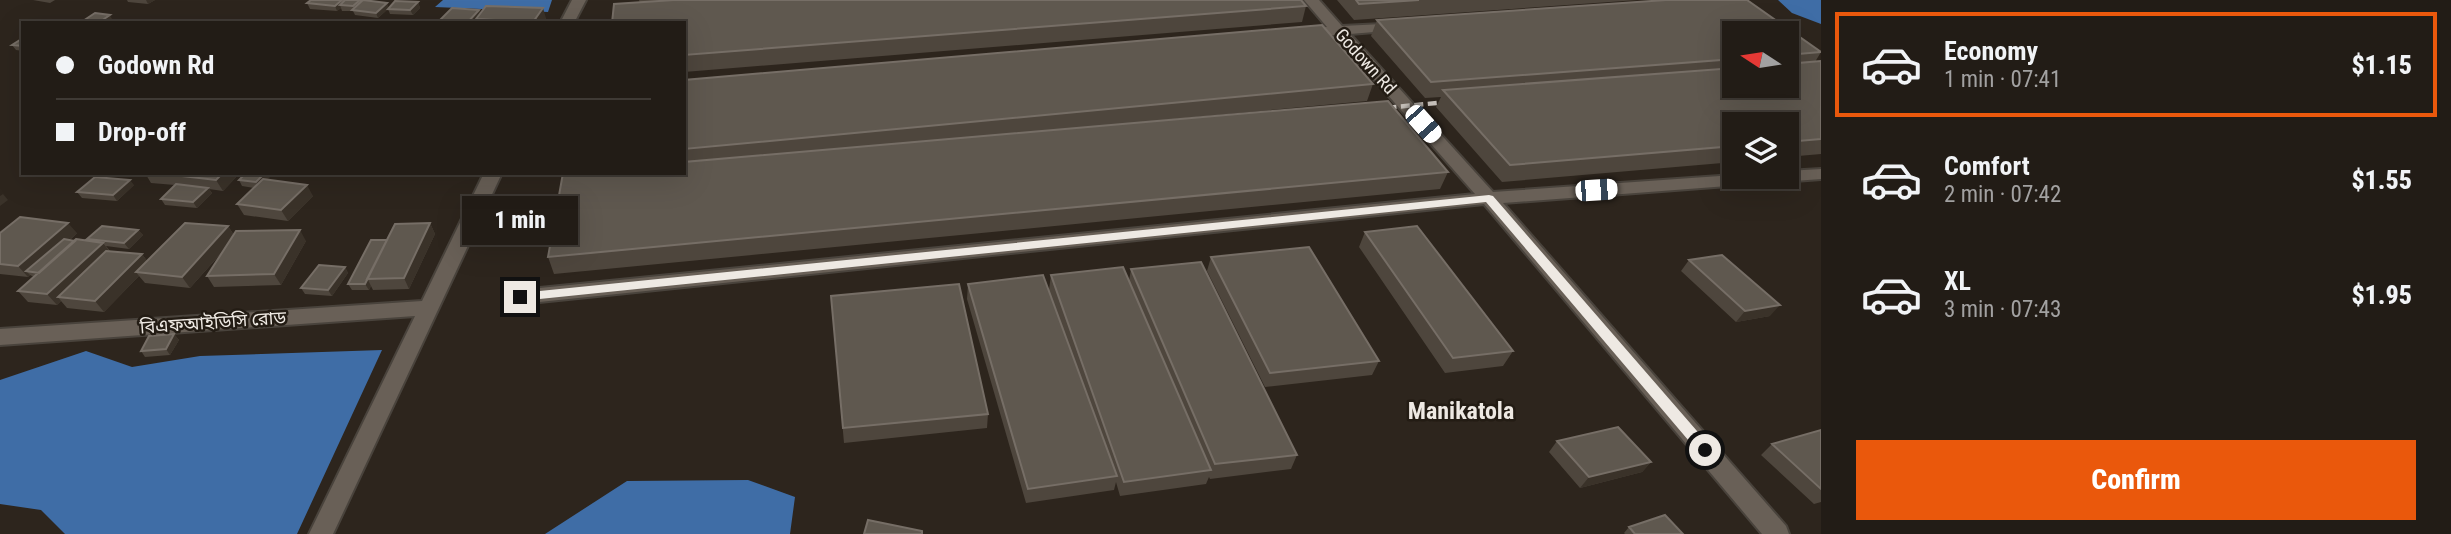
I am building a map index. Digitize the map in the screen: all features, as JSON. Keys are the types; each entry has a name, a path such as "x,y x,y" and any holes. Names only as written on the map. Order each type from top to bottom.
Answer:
{"street":[{"path":"569,21 579,0"},
{"name":"Godown Rd","path":"1311,0 1489,198 1777,534"},
{"path":"1283,35 1420,24"},
{"path":"1799,176 1821,174"},
{"path":"321,534 492,175"},
{"path":"520,297 1489,198 1722,181"},
{"name":"বিএফআইডিসি রোড","path":"0,337 427,308"}],"water":[{"path":"443,0 552,0 548,12 435,7"},
{"path":"1778,0 1821,0 1821,24 1792,13"},
{"path":"382,350 297,534 65,534 41,510 0,504 0,380 86,351 132,367 200,356"},
{"path":"748,480 795,497 790,534 545,534 627,481"}],"building":[{"path":"311,0 342,0 335,6 307,3"},
{"path":"345,0 360,0 353,6 340,5"},
{"path":"363,0 387,3 376,13 352,10"},
{"path":"674,0 1301,0 1306,6 686,55 686,21 612,21 614,4"},
{"path":"1356,0 1419,0 1359,4"},
{"path":"1666,0 1747,0 1777,21 1722,21 1722,60 1431,82 1377,20"},
{"path":"395,1 418,2 410,10 388,9"},
{"path":"486,6 543,8 534,21 476,19"},
{"path":"452,8 479,10 469,21 439,21"},
{"path":"95,13 110,15 101,21 83,21"},
{"path":"1322,25 1373,84 686,149 686,80"},
{"path":"1799,37 1821,52 1799,54"},
{"path":"1821,61 1821,139 1799,141 1799,112 1722,112 1722,147 1510,165 1443,90 1722,69 1722,98 1799,98 1799,63"},
{"path":"1388,101 1448,172 548,257 563,175 686,175 686,162"},
{"path":"173,175 221,175 216,180"},
{"path":"244,175 263,175 256,182 239,180"},
{"path":"95,177 130,180 113,195 77,192"},
{"path":"263,179 307,185 281,210 237,204"},
{"path":"176,184 208,188 193,202 161,199"},
{"path":"20,217 68,223 18,266 0,264 0,233"},
{"path":"185,223 228,226 182,277 136,272"},
{"path":"430,223 404,278 367,279 395,224"},
{"path":"102,226 138,230 124,243 87,239"},
{"path":"1417,226 1513,351 1453,358 1365,232"},
{"path":"300,230 274,274 207,276 236,231"},
{"path":"64,239 75,241 39,273 26,271"},
{"path":"76,239 103,243 47,294 18,291"},
{"path":"371,240 387,240 365,284 348,284"},
{"path":"1309,247 1379,361 1270,373 1211,257"},
{"path":"106,251 142,254 95,301 58,297"},
{"path":"1722,255 1780,305 1745,311 1689,260"},
{"path":"1201,262 1297,455 1215,464 1131,269"},
{"path":"319,265 345,267 328,290 301,288"},
{"path":"1123,267 1211,470 1124,482 1051,275"},
{"path":"1043,275 1117,476 1028,489 968,284"},
{"path":"959,284 988,414 843,428 831,296"},
{"path":"174,334 166,349 141,351 149,336"},
{"path":"1618,427 1651,462 1589,477 1557,441"},
{"path":"1821,430 1821,489 1772,444"},
{"path":"1665,515 1683,534 1635,534 1629,527"},
{"path":"868,520 922,531 922,534 864,534"}],"railway":[{"path":"1374,109 1458,101"}],"district":[{"name":"Manikatola","path":"1461,411"}],"route":[{"path":"520,297 1489,198 1705,450"}]}
